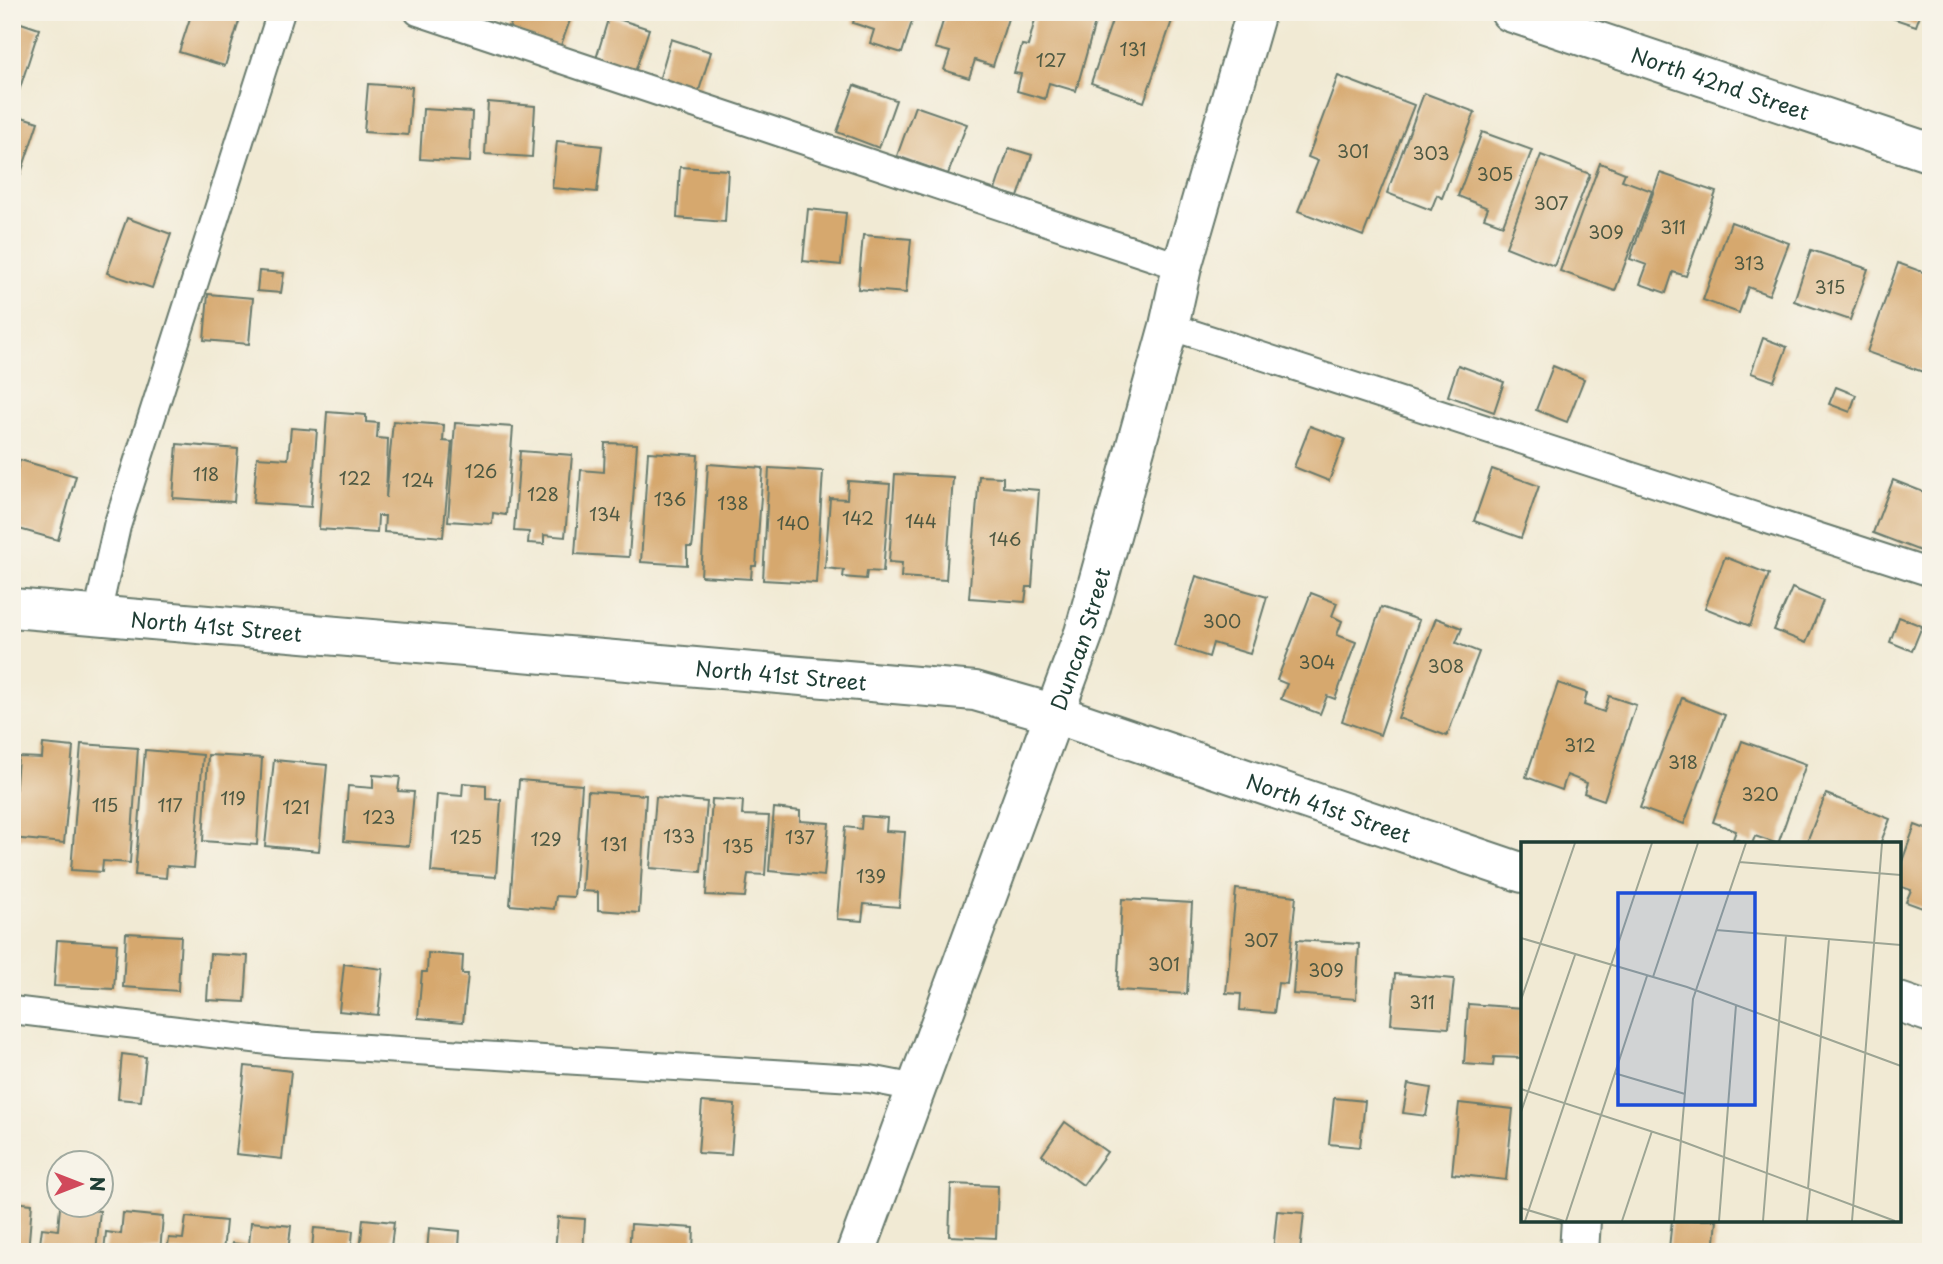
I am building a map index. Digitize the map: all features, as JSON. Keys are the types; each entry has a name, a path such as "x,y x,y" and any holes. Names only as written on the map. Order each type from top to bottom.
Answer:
{"street":[{"name":"Duncan Street","path":"856,1252 1052,713 1084,633 1169,326 1182,267 1256,12"},
{"name":"North 42nd Street","path":"1510,12 1931,153"},
{"name":"North 41st Street","path":"12,608 975,691 1052,713 1521,872"},
{"path":"1901,1003 1931,1013"},
{"path":"1579,1252 1581,1222"}],"lane":[{"path":"97,615 117,526 281,12"},
{"path":"418,12 1182,267"},
{"path":"1169,326 1931,573"},
{"path":"12,1010 285,1042 870,1079 916,1088"}],"building":[{"path":"192,12 242,12 225,66 179,52"},
{"path":"515,12 573,12 560,48 509,29"},
{"path":"856,12 915,12 902,53 870,43 874,30 853,23"},
{"path":"951,12 1010,12 993,66 975,60 969,78 944,70 950,52 935,48 944,18 949,19"},
{"path":"1037,12 1098,12 1076,91 1049,83 1045,99 1017,91 1021,74 1014,73 1022,45 1028,46"},
{"path":"1115,12 1175,12 1144,102 1091,83"},
{"path":"1874,12 1921,12 1916,26"},
{"path":"609,16 649,29 634,75 595,62"},
{"path":"12,20 39,29 19,91 12,89"},
{"path":"671,39 711,52 697,97 658,84"},
{"path":"1338,76 1414,105 1363,236 1298,211 1318,161 1308,157"},
{"path":"368,84 412,87 408,135 364,132"},
{"path":"854,85 896,100 879,148 837,132"},
{"path":"1424,93 1475,112 1442,198 1437,195 1431,210 1387,193"},
{"path":"488,102 535,106 532,157 485,154"},
{"path":"915,106 967,124 948,174 897,156"},
{"path":"423,109 472,112 470,162 420,159"},
{"path":"12,114 38,122 19,179 12,177"},
{"path":"1482,132 1532,150 1503,225 1484,218 1488,208 1458,196"},
{"path":"557,141 602,146 597,192 552,188"},
{"path":"1009,148 1032,155 1018,197 995,190"},
{"path":"1541,155 1590,174 1554,266 1506,247"},
{"path":"1600,163 1625,173 1622,180 1652,191 1615,291 1560,271"},
{"path":"680,167 728,170 725,222 677,218"},
{"path":"1660,173 1716,192 1686,276 1673,272 1666,293 1640,284 1647,265 1630,259"},
{"path":"808,209 846,213 841,265 803,261"},
{"path":"127,218 171,234 152,288 107,273"},
{"path":"1731,222 1789,243 1769,295 1748,287 1739,313 1703,300"},
{"path":"863,235 911,239 906,293 858,289"},
{"path":"1811,250 1868,269 1850,320 1794,301"},
{"path":"1898,263 1931,275 1927,288 1931,289 1931,350 1923,372 1867,352"},
{"path":"259,271 284,273 281,293 257,291"},
{"path":"208,294 253,298 249,344 204,340"},
{"path":"1763,338 1787,347 1774,381 1751,373"},
{"path":"1458,365 1504,382 1494,412 1448,396"},
{"path":"1553,366 1584,379 1567,422 1536,410"},
{"path":"1836,387 1856,395 1850,412 1829,404"},
{"path":"327,412 366,415 366,422 378,423 377,438 388,439 386,498 393,421 444,425 443,441 452,442 443,537 384,532 385,516 378,516 377,533 319,529"},
{"path":"455,423 513,427 506,515 493,513 492,524 448,521"},
{"path":"1310,426 1345,439 1329,481 1294,467"},
{"path":"291,428 317,430 311,507 253,503 257,457 288,459"},
{"path":"605,443 637,444 629,557 575,554 581,470 604,472"},
{"path":"177,444 238,449 234,502 173,498"},
{"path":"520,451 572,455 565,537 544,535 544,544 528,543 529,532 514,531"},
{"path":"648,452 698,455 693,541 692,547 687,547 687,565 641,562"},
{"path":"20,460 76,476 58,540 12,527 12,486"},
{"path":"708,464 763,468 756,566 752,566 751,579 701,576"},
{"path":"769,468 823,471 816,583 763,580"},
{"path":"1492,469 1539,486 1521,538 1474,521"},
{"path":"895,474 953,477 946,580 901,577 902,563 889,562"},
{"path":"979,476 1003,477 1003,487 1039,490 1032,587 1027,587 1025,602 969,598"},
{"path":"1893,480 1931,495 1931,532 1923,552 1873,533"},
{"path":"848,481 890,484 883,572 867,571 866,579 843,577 844,570 825,568 830,498 847,499"},
{"path":"1725,557 1769,574 1750,626 1705,608"},
{"path":"1196,576 1267,597 1250,654 1213,643 1209,657 1175,646"},
{"path":"1792,588 1823,601 1806,643 1774,630"},
{"path":"1311,593 1337,603 1332,616 1342,621 1337,635 1356,642 1335,699 1327,696 1320,714 1281,699 1287,684 1277,680"},
{"path":"1381,607 1419,620 1380,735 1342,721"},
{"path":"1899,617 1922,626 1912,651 1890,642"},
{"path":"1436,618 1462,628 1456,643 1479,652 1447,736 1398,718"},
{"path":"1558,683 1587,693 1584,705 1604,712 1609,696 1636,705 1604,800 1584,793 1587,783 1567,775 1562,790 1526,777"},
{"path":"1682,698 1725,715 1684,824 1640,808"},
{"path":"1742,741 1806,764 1779,842 1755,836 1753,842 1733,839 1736,831 1713,822"},
{"path":"43,744 73,747 64,843 12,838 18,757 42,758"},
{"path":"81,744 138,748 130,863 103,861 102,872 71,870"},
{"path":"145,750 203,755 194,868 167,866 166,878 135,875"},
{"path":"208,755 262,758 257,845 203,841"},
{"path":"274,760 327,765 319,851 265,846"},
{"path":"373,775 400,777 398,791 414,792 409,846 344,841 348,786 373,788"},
{"path":"519,780 582,785 574,897 556,896 554,909 510,905"},
{"path":"463,783 486,785 486,799 501,800 496,877 431,872 437,794 462,796"},
{"path":"588,791 646,795 639,913 598,910 598,892 582,891"},
{"path":"1826,794 1890,819 1881,842 1807,842"},
{"path":"656,797 707,802 701,872 650,868"},
{"path":"712,799 743,801 742,815 769,816 765,875 748,874 745,897 706,895"},
{"path":"774,808 800,811 800,821 829,823 824,876 769,871"},
{"path":"862,816 887,818 886,831 905,832 899,907 864,904 862,921 837,919 845,827 861,829"},
{"path":"1915,825 1931,831 1931,911 1906,902 1911,890 1901,887 1901,864"},
{"path":"1236,889 1296,896 1287,984 1278,983 1274,1013 1240,1010 1241,994 1226,993"},
{"path":"1122,899 1192,903 1187,994 1117,990"},
{"path":"126,933 181,936 178,991 123,987"},
{"path":"57,940 117,944 114,989 54,986"},
{"path":"1297,940 1359,944 1356,999 1293,994"},
{"path":"428,953 463,956 462,974 468,974 463,1022 418,1018 422,972 427,972"},
{"path":"210,954 248,956 245,1002 207,1000"},
{"path":"344,964 383,969 378,1015 339,1011"},
{"path":"1395,974 1454,979 1449,1028 1391,1024"},
{"path":"1468,1004 1521,1008 1521,1058 1494,1057 1493,1066 1464,1064"},
{"path":"122,1054 146,1057 141,1101 118,1099"},
{"path":"245,1066 291,1071 282,1159 236,1154"},
{"path":"1408,1084 1431,1088 1426,1116 1403,1113"},
{"path":"1334,1098 1365,1101 1360,1147 1329,1144"},
{"path":"702,1102 735,1105 731,1155 698,1153"},
{"path":"1459,1103 1513,1109 1506,1180 1452,1174"},
{"path":"1065,1122 1107,1152 1083,1185 1042,1155"},
{"path":"951,1184 998,1186 996,1238 949,1236"},
{"path":"12,1202 32,1204 28,1252 12,1252"},
{"path":"1277,1211 1304,1213 1300,1252 1273,1252"},
{"path":"123,1213 163,1217 160,1252 104,1252 106,1232 121,1234"},
{"path":"186,1217 226,1221 223,1252 167,1252 169,1238 183,1239"},
{"path":"558,1217 585,1219 583,1252 555,1252"},
{"path":"59,1218 99,1218 96,1252 39,1252 42,1228 58,1230"},
{"path":"363,1219 394,1222 391,1247 418,1249 417,1252 360,1252"},
{"path":"251,1222 291,1226 288,1252 231,1252 232,1243 249,1245"},
{"path":"1672,1222 1717,1222 1714,1252 1669,1248"},
{"path":"631,1224 694,1228 693,1252 629,1252"},
{"path":"314,1228 353,1231 351,1252 295,1252 295,1248 312,1249"},
{"path":"429,1228 460,1231 459,1247 477,1249 477,1252 427,1252"}]}
